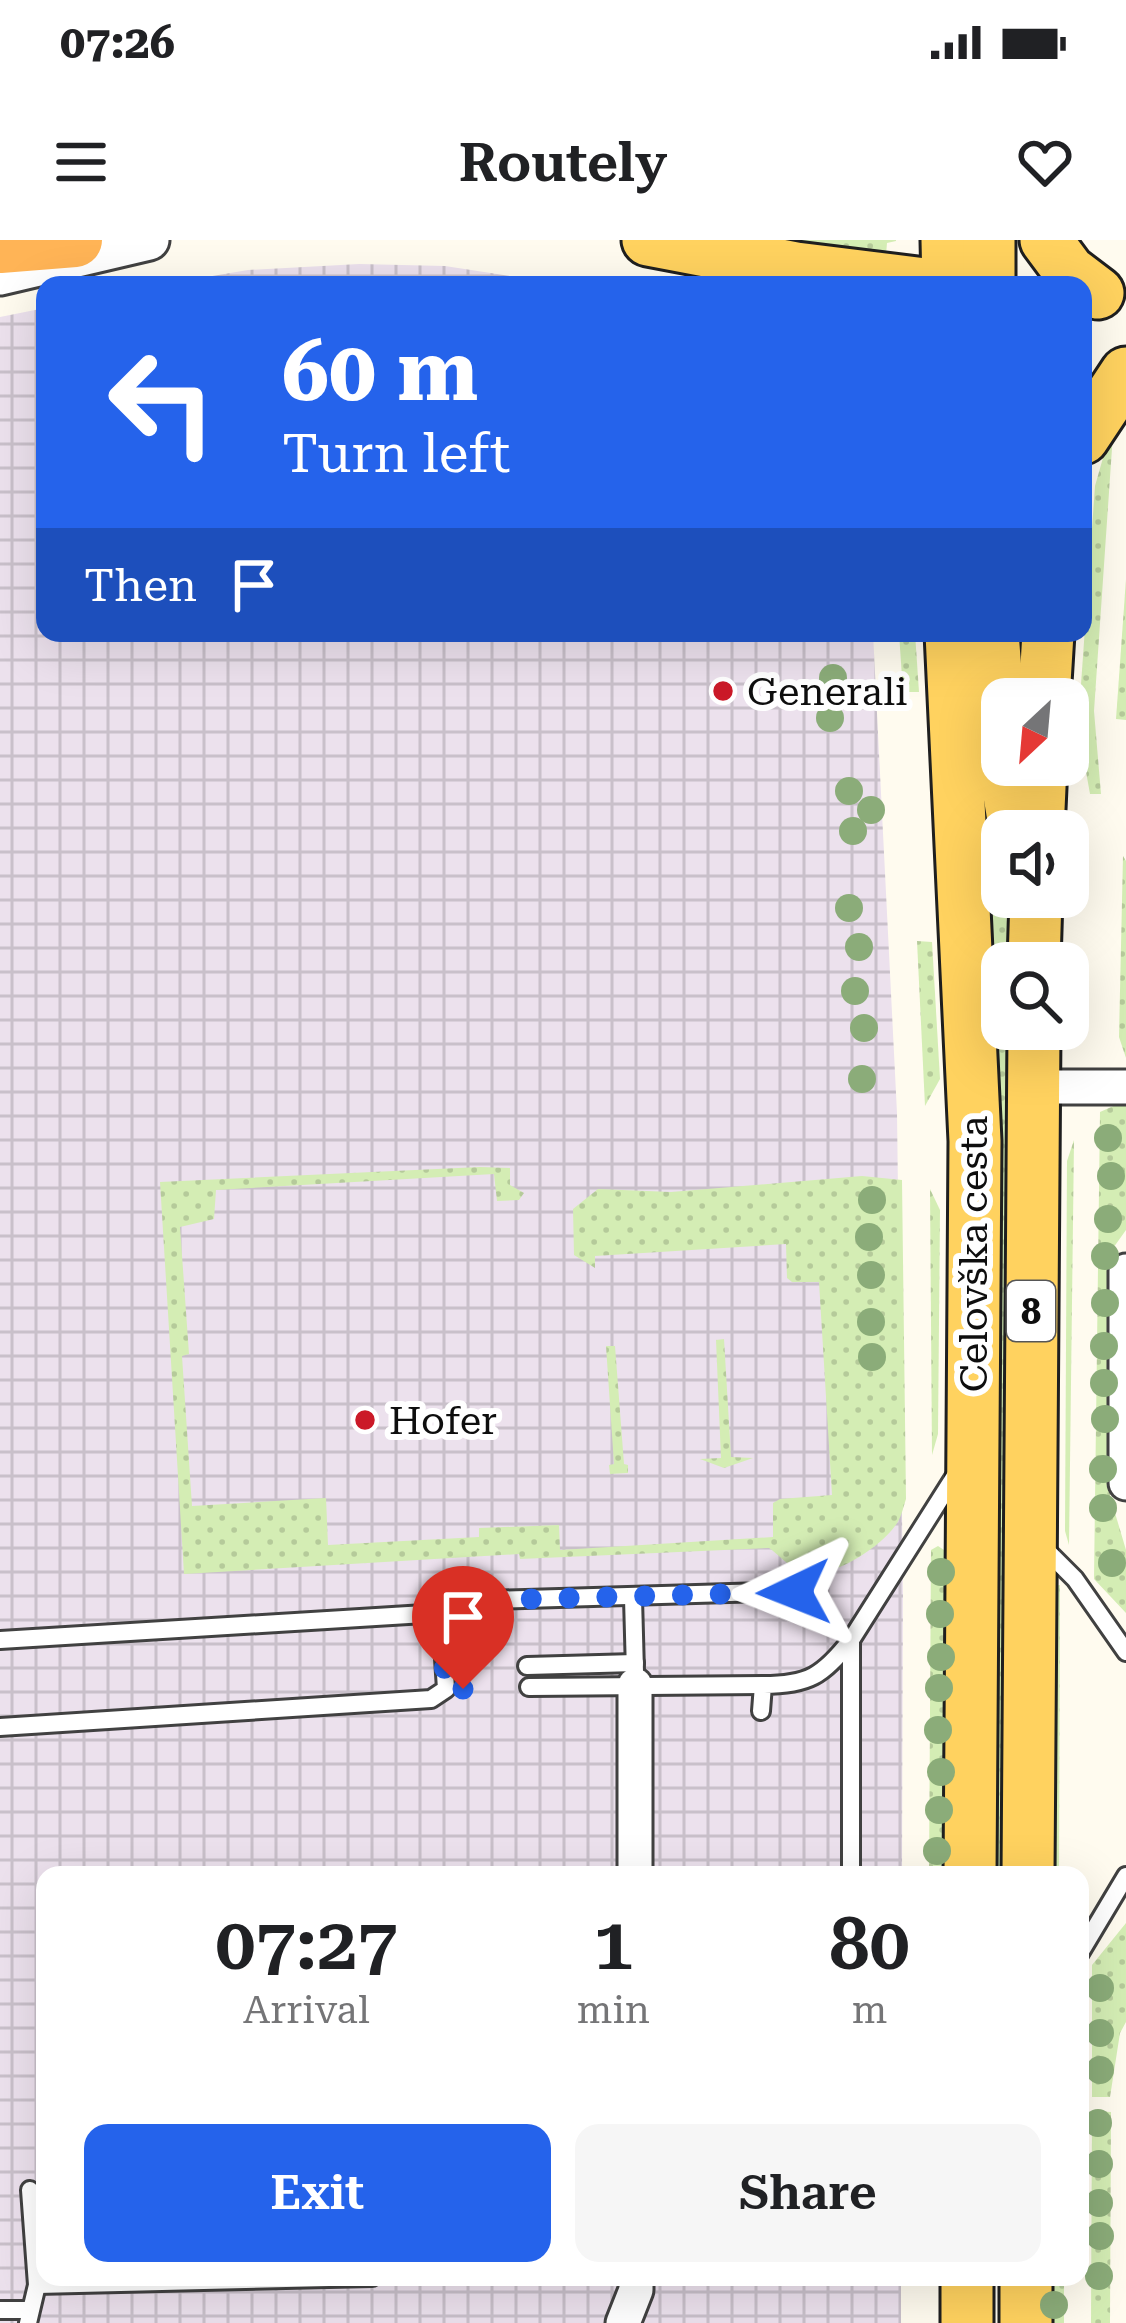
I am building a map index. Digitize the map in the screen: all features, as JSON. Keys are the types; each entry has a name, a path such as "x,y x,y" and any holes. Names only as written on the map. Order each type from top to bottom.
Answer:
{"highway":[{"path":"0,247 74,240"}],"main road":[{"path":"665,244 796,268 963,261"},
{"path":"665,244 734,276"},
{"path":"1092,424 1126,373"},
{"name":"Celovška cesta","path":"951,642 973,1037 970,1866"},
{"path":"994,642 997,678"},
{"path":"1045,678 1047,642"},
{"name":"Celovška cesta","path":"1028,1866 1034,1050"},
{"path":"1026,2286 1026,2323"}],"street":[{"path":"0,275 148,240"},
{"path":"1033,1087 1126,1087"},
{"path":"1126,1270 1126,1483"},
{"path":"635,1674 635,1866"},
{"path":"623,2323 636,2286"}],"lane":[{"path":"527,1666 763,1685 793,1685 814,1677 832,1665 851,1640 972,1450"},
{"path":"1030,1535 1075,1579 1126,1652"},
{"path":"0,1640 440,1613 454,1601 794,1592"},
{"path":"634,1598 635,1674"},
{"path":"0,1726 431,1699 455,1689 440,1613"},
{"path":"849,1866 843,1838 851,1640"},
{"path":"529,1687 635,1674"},
{"path":"761,1711 763,1685"},
{"path":"1089,1940 1126,1876"},
{"path":"30,2189 36,2271"},
{"path":"0,2310 28,2316 37,2286"}],"shaded area":[{"path":"359,264 445,266 510,276 212,276"},
{"path":"36,310 36,642 873,642 897,1113 902,1866 36,1866 36,2286 901,2286 901,2323 0,2323 0,317"}],"green space":[{"path":"791,240 896,241 887,243 886,255"},
{"path":"1114,419 1094,711 1101,794 1090,794 1089,786 1089,678 1081,678 1084,642 1092,642 1095,486"},
{"path":"1126,579 1126,720 1116,719"},
{"path":"900,642 916,642 919,692 903,692"},
{"path":"975,737 981,737 981,786 994,786 996,810 981,810 981,918 1007,918 1009,942 981,942 981,1050 1014,1050 1009,1866 989,1866"},
{"path":"1123,856 1126,861 1126,1058 1119,1037"},
{"path":"917,941 932,942 940,1079 925,1106"},
{"path":"1126,1105 1126,1230 1111,1251 1110,1496 1126,1550 1126,1613 1094,1579 1100,1112"},
{"path":"1074,1140 1069,1545 1065,1531 1067,1161"},
{"path":"510,1168 510,1185 524,1193 519,1200 497,1201 494,1174 216,1190 214,1219 180,1227 192,1506 326,1498 328,1545 479,1537 479,1528 559,1525 560,1550 773,1537 773,1503 832,1495 819,1282 787,1278 786,1244 595,1256 595,1268 574,1255 573,1209 598,1189 671,1192 862,1176 902,1180 906,1499 888,1535 852,1561 812,1573 792,1567 769,1548 520,1559 519,1554 184,1574 160,1182"},
{"path":"930,1189 940,1210 938,1434 932,1455"},
{"path":"724,1339 731,1457 753,1458 724,1468 700,1459 721,1458 716,1340"},
{"path":"606,1346 615,1346 628,1473 610,1474 609,1465 614,1464"},
{"path":"938,1546 953,1556 950,1866 929,1866 931,1550"},
{"path":"1060,1585 1059,1866 1046,1866 1053,1586"},
{"path":"1126,1923 1126,2022 1110,2097 1092,2097 1092,1965"},
{"path":"1092,2111 1111,2112 1110,2323 1091,2323"},
{"path":"1044,2286 1064,2286 1064,2323 1044,2323"}],"place":[{"name":"Generali","path":"723,691"},
{"name":"Hofer","path":"365,1420"}],"route":[{"path":"463,1689 446,1689 440,1613 454,1601 794,1592"}]}
